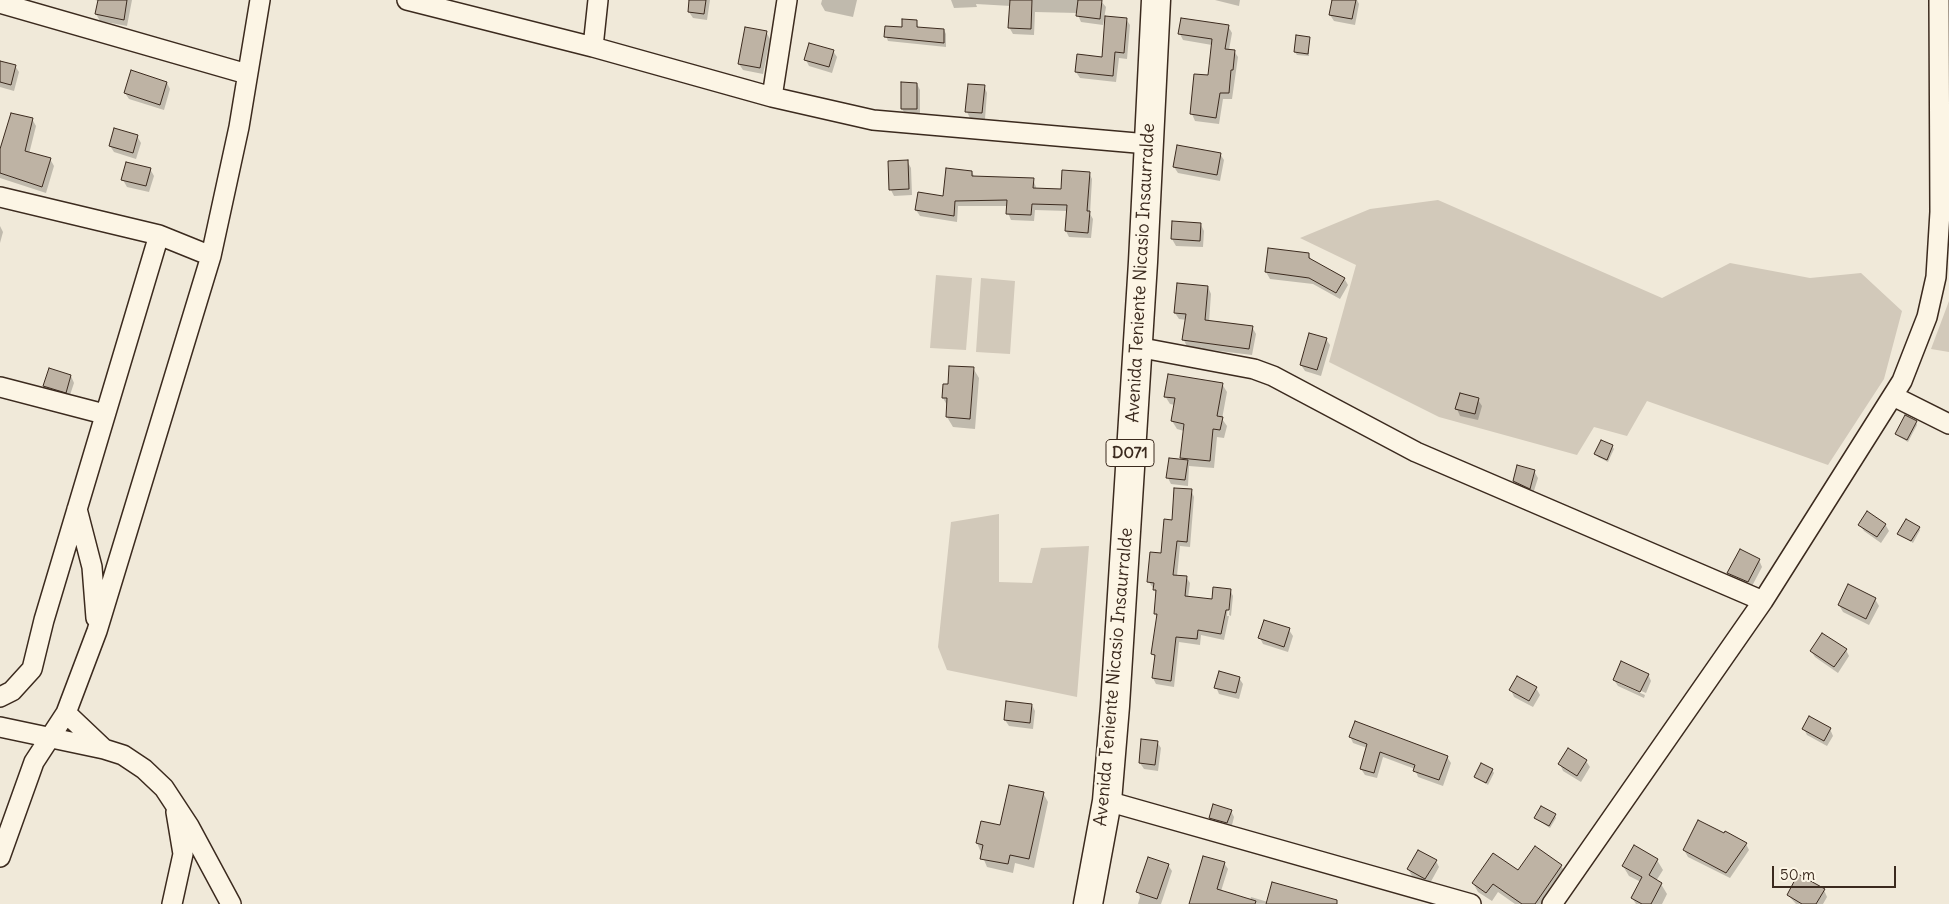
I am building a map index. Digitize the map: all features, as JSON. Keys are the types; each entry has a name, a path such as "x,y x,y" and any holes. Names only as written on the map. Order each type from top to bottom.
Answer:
{"main road":[{"name":"Avenida Teniente Nicasio Insaurralde","path":"1088,904 1107,801 1137,347 1156,0"}],"street":[{"path":"0,856 34,762 66,713 97,631 211,256 239,126 246,74 260,0"},
{"path":"407,0 593,47 772,97 873,120 1148,144"},
{"path":"593,47 598,0"},
{"path":"772,97 787,0"},
{"path":"1552,904 1763,601 1902,381 1927,317 1936,277 1940,212 1944,30 1939,0"},
{"path":"0,4 246,74"},
{"path":"0,196 160,235 211,256"},
{"path":"0,697 12,691 32,669 104,414 160,235"},
{"path":"1137,347 1254,369 1273,376 1416,452 1763,601"},
{"path":"0,388 104,414"},
{"path":"1893,396 1949,424"},
{"path":"77,508 94,578 97,631"},
{"path":"66,713 104,749"},
{"path":"0,727 104,749 123,755 144,769 164,788 175,804 231,904"},
{"path":"1107,801 1471,904"},
{"path":"172,904 183,854 175,804"}],"shaded area":[{"path":"1438,200 1662,298 1730,263 1810,278 1861,273 1902,311 1884,379 1828,465 1647,401 1627,436 1594,427 1577,455 1439,417 1329,362 1356,265 1300,238 1370,209"},
{"path":"936,275 972,278 966,350 930,348"},
{"path":"981,278 1015,281 1010,354 976,352"},
{"path":"1949,301 1949,352 1931,349"},
{"path":"999,514 999,582 1032,583 1041,548 1089,546 1077,697 947,670 938,647 951,522"}],"building":[{"path":"98,0 127,0 124,20 95,14"},
{"path":"689,0 706,0 704,14 688,12"},
{"path":"1010,0 1032,0 1031,29 1008,28"},
{"path":"1078,0 1102,0 1100,19 1076,16"},
{"path":"1332,0 1356,0 1352,19 1329,15"},
{"path":"1105,16 1127,18 1124,53 1115,52 1113,76 1075,72 1077,54 1102,57"},
{"path":"1181,18 1229,25 1225,49 1235,50 1233,70 1231,70 1229,93 1220,93 1216,118 1190,114 1194,74 1208,75 1212,39 1178,34"},
{"path":"902,19 917,20 917,27 944,29 944,43 884,37 885,26 902,27"},
{"path":"745,27 767,31 760,68 738,64"},
{"path":"1296,35 1310,37 1308,54 1294,52"},
{"path":"809,43 834,50 829,67 804,60"},
{"path":"0,61 16,65 11,85 0,82"},
{"path":"131,70 167,82 160,105 124,93"},
{"path":"901,82 917,83 917,109 901,109"},
{"path":"968,84 985,85 982,113 965,112"},
{"path":"11,113 33,118 25,151 51,158 42,187 0,173 0,149"},
{"path":"114,128 138,135 133,153 109,146"},
{"path":"1177,145 1221,153 1217,175 1173,167"},
{"path":"908,160 909,189 889,190 888,161"},
{"path":"126,162 151,168 146,186 121,180"},
{"path":"946,168 972,171 972,176 1034,178 1033,188 1061,189 1062,170 1090,172 1087,211 1090,211 1088,233 1065,231 1067,205 1032,204 1031,215 1006,214 1007,200 955,201 954,216 915,210 918,192 943,196"},
{"path":"1172,221 1201,223 1200,241 1171,239"},
{"path":"1268,248 1309,253 1309,258 1345,278 1336,293 1309,278 1265,272"},
{"path":"1177,283 1208,286 1205,320 1253,326 1249,349 1182,340 1186,314 1174,313"},
{"path":"1309,333 1327,338 1317,370 1300,365"},
{"path":"949,366 974,367 970,419 946,417 947,398 942,398 943,384 948,384"},
{"path":"49,368 71,375 66,393 43,386"},
{"path":"1168,374 1223,383 1217,416 1223,417 1220,430 1213,429 1210,461 1180,458 1184,424 1171,421 1175,398 1164,397"},
{"path":"1460,393 1479,398 1475,414 1455,409"},
{"path":"1905,415 1917,421 1907,440 1895,434"},
{"path":"1601,440 1613,445 1607,460 1594,454"},
{"path":"1169,458 1188,460 1185,480 1166,478"},
{"path":"1517,465 1535,470 1530,489 1513,481"},
{"path":"1174,488 1192,489 1187,542 1177,541 1173,575 1187,576 1185,596 1212,599 1213,587 1231,589 1229,610 1226,610 1221,634 1198,630 1197,639 1176,637 1171,681 1152,678 1155,655 1151,654 1157,614 1154,614 1156,590 1153,590 1154,583 1147,582 1150,552 1161,553 1164,519 1172,520"},
{"path":"1867,511 1886,524 1877,537 1858,525"},
{"path":"1906,519 1920,527 1911,541 1897,534"},
{"path":"1740,549 1760,559 1748,582 1727,573"},
{"path":"1848,584 1876,598 1866,619 1838,605"},
{"path":"1264,620 1290,628 1284,647 1258,638"},
{"path":"1822,633 1847,649 1834,667 1810,651"},
{"path":"1621,661 1649,674 1640,692 1613,680"},
{"path":"1219,671 1240,677 1236,693 1214,688"},
{"path":"1517,676 1537,687 1529,701 1509,690"},
{"path":"1006,701 1032,704 1030,723 1004,720"},
{"path":"1809,716 1831,728 1824,741 1802,729"},
{"path":"1355,721 1448,756 1439,780 1413,771 1415,765 1380,752 1374,773 1360,769 1367,744 1349,737"},
{"path":"1141,739 1158,741 1155,765 1139,763"},
{"path":"1568,748 1587,760 1577,776 1558,764"},
{"path":"1481,763 1493,769 1486,783 1474,777"},
{"path":"1009,785 1044,792 1029,859 1010,855 1008,864 980,859 983,845 976,843 981,821 1000,825"},
{"path":"1213,804 1232,810 1227,823 1209,818"},
{"path":"1541,806 1556,814 1549,826 1534,818"},
{"path":"1698,820 1724,833 1725,831 1747,843 1726,873 1683,850"},
{"path":"1634,845 1658,859 1649,875 1662,883 1651,904 1642,904 1631,898 1642,877 1622,866"},
{"path":"1535,846 1562,865 1535,904 1522,904 1493,884 1486,893 1472,883 1493,853 1518,870"},
{"path":"1418,850 1437,860 1425,879 1407,869"},
{"path":"1203,856 1225,862 1217,889 1256,901 1255,904 1189,904"},
{"path":"1148,857 1169,864 1157,899 1136,892"},
{"path":"1798,874 1825,889 1816,904 1802,904 1787,895"},
{"path":"1272,882 1337,900 1337,904 1266,904"}]}
